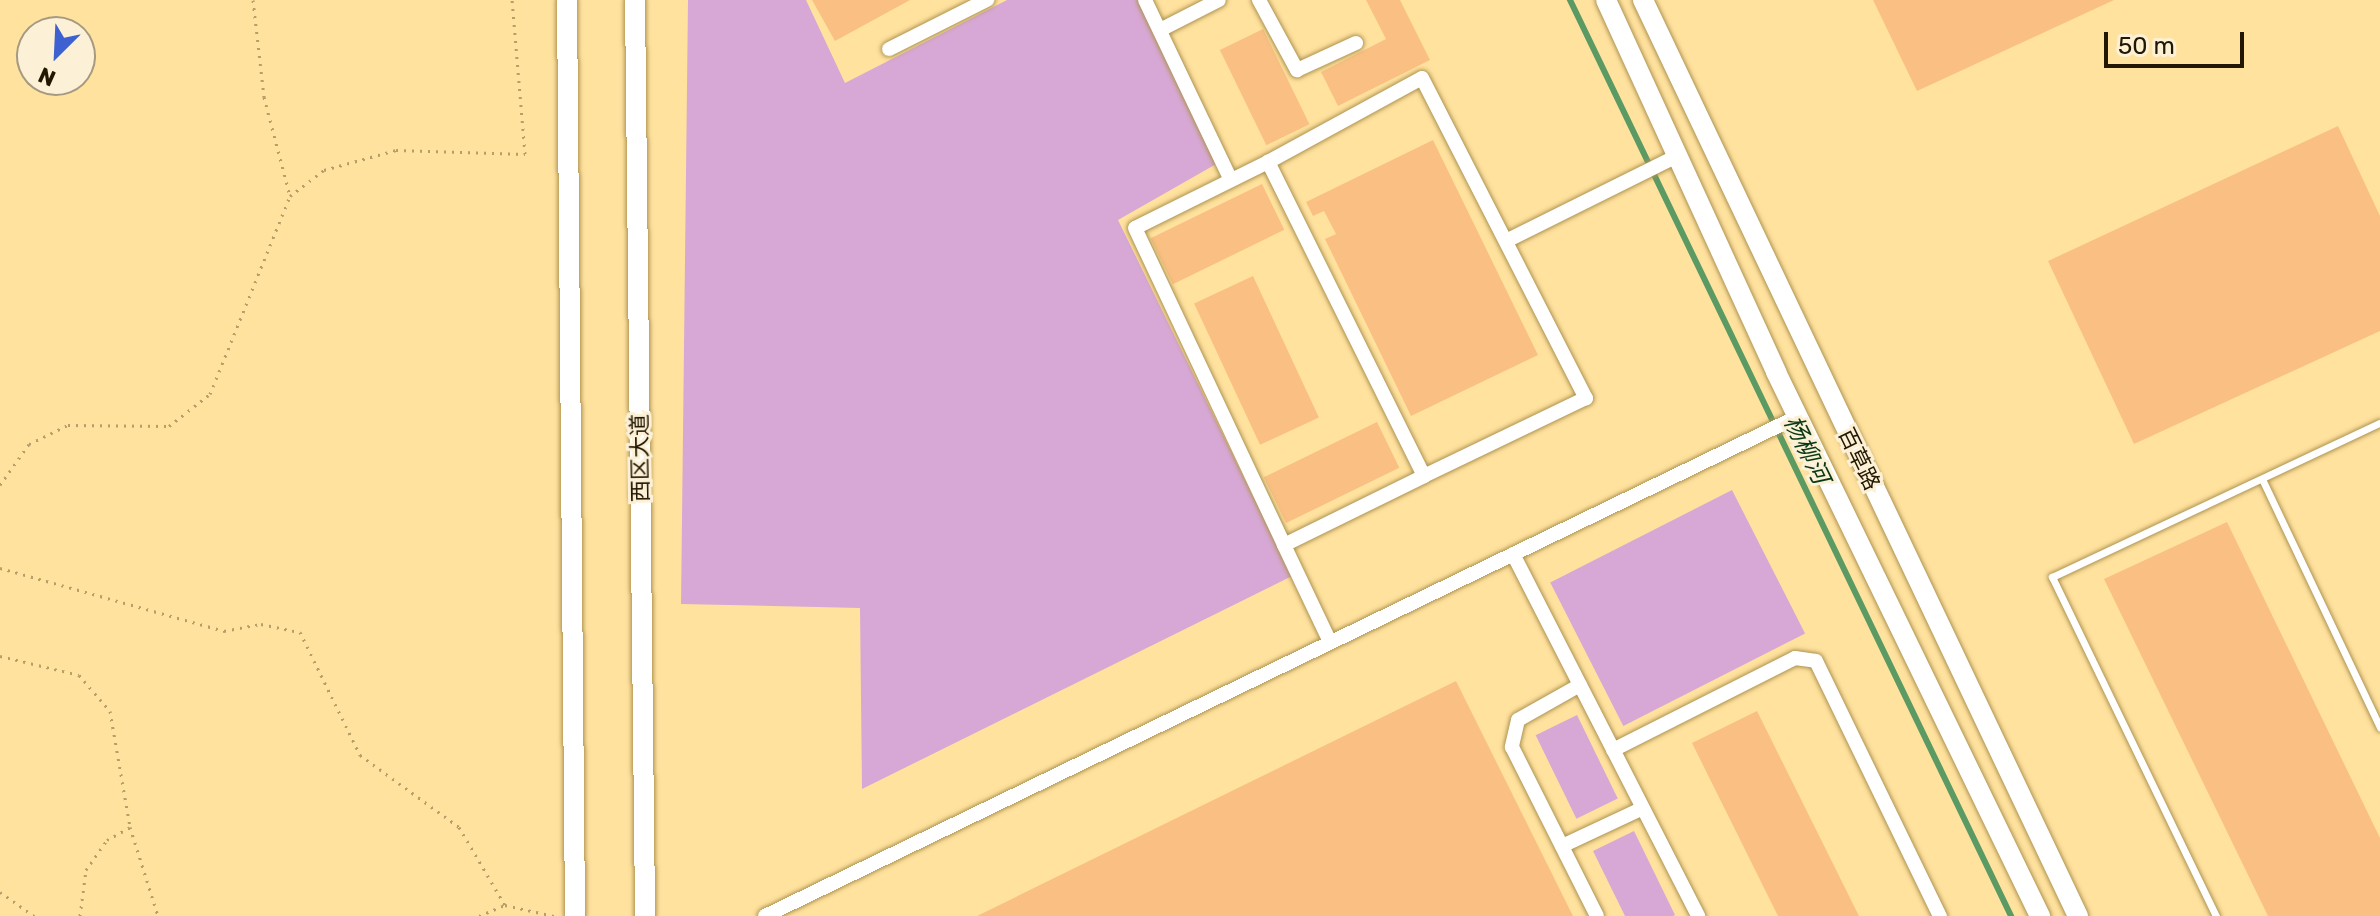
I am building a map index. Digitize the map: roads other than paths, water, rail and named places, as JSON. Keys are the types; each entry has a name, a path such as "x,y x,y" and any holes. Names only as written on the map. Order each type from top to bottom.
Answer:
{"street":[{"path":"567,0 575,916"},
{"name":"西区大道","path":"635,0 645,916"},
{"path":"889,49 987,0"},
{"path":"1145,0 1231,180"},
{"path":"1160,30 1219,0"},
{"path":"1259,0 1297,70 1356,43"},
{"name":"百草路","path":"1606,0 1668,161 1792,419 2040,916"},
{"name":"百草路","path":"1643,0 2078,916"},
{"path":"1284,545 1586,398 1422,78 1268,162 1135,228 1284,545 1330,642"},
{"path":"1506,241 1668,161"},
{"path":"1268,162 1424,476"},
{"path":"765,916 1792,419"},
{"path":"1513,554 1698,916"},
{"path":"1613,750 1795,658 1816,661 1937,915"},
{"path":"1580,685 1518,720 1512,747 1597,916"},
{"path":"1562,846 1643,808"}],"lane":[{"path":"2216,916 2052,577 2380,423"},
{"path":"2262,479 2380,727"}],"waterway":[{"name":"杨柳河","path":"1570,0 2011,916"}]}
